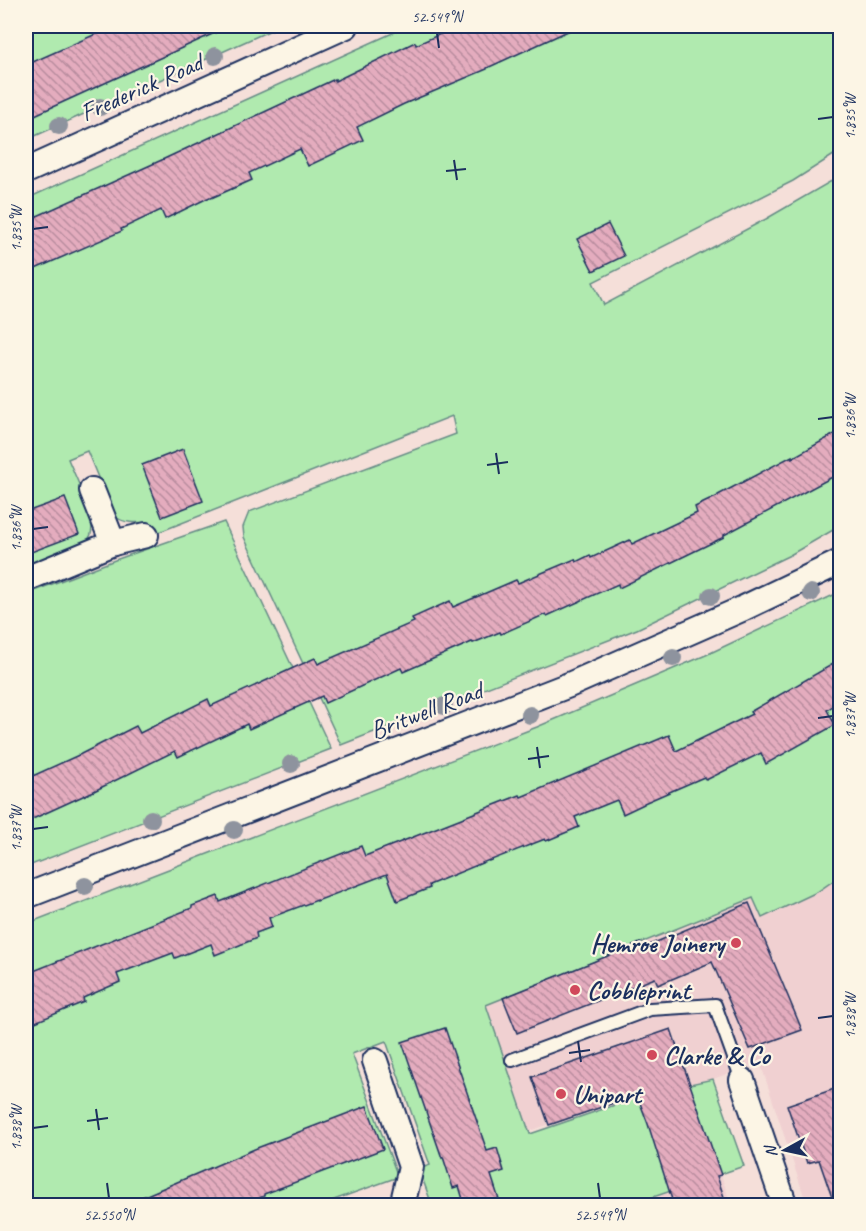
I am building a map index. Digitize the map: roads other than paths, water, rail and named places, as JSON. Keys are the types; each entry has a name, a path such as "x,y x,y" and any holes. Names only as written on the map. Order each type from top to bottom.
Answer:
{"street":[{"name":"Frederick Road","path":"26,171 346,26"},
{"path":"93,490 113,543"},
{"path":"26,579 113,543 146,534"},
{"name":"Britwell Road","path":"26,896 569,685 744,608 840,562"},
{"path":"375,1060 411,1167 402,1206"},
{"path":"742,1080 785,1206"}],"lane":[{"path":"512,1060 651,1009 715,1005 742,1080"}],"place":[{"name":"Hemroe Joinery","path":"736,943"},
{"name":"Cobbleprint","path":"575,990"},
{"name":"Clarke & Co","path":"652,1055"},
{"name":"Unipart","path":"561,1094"}]}
